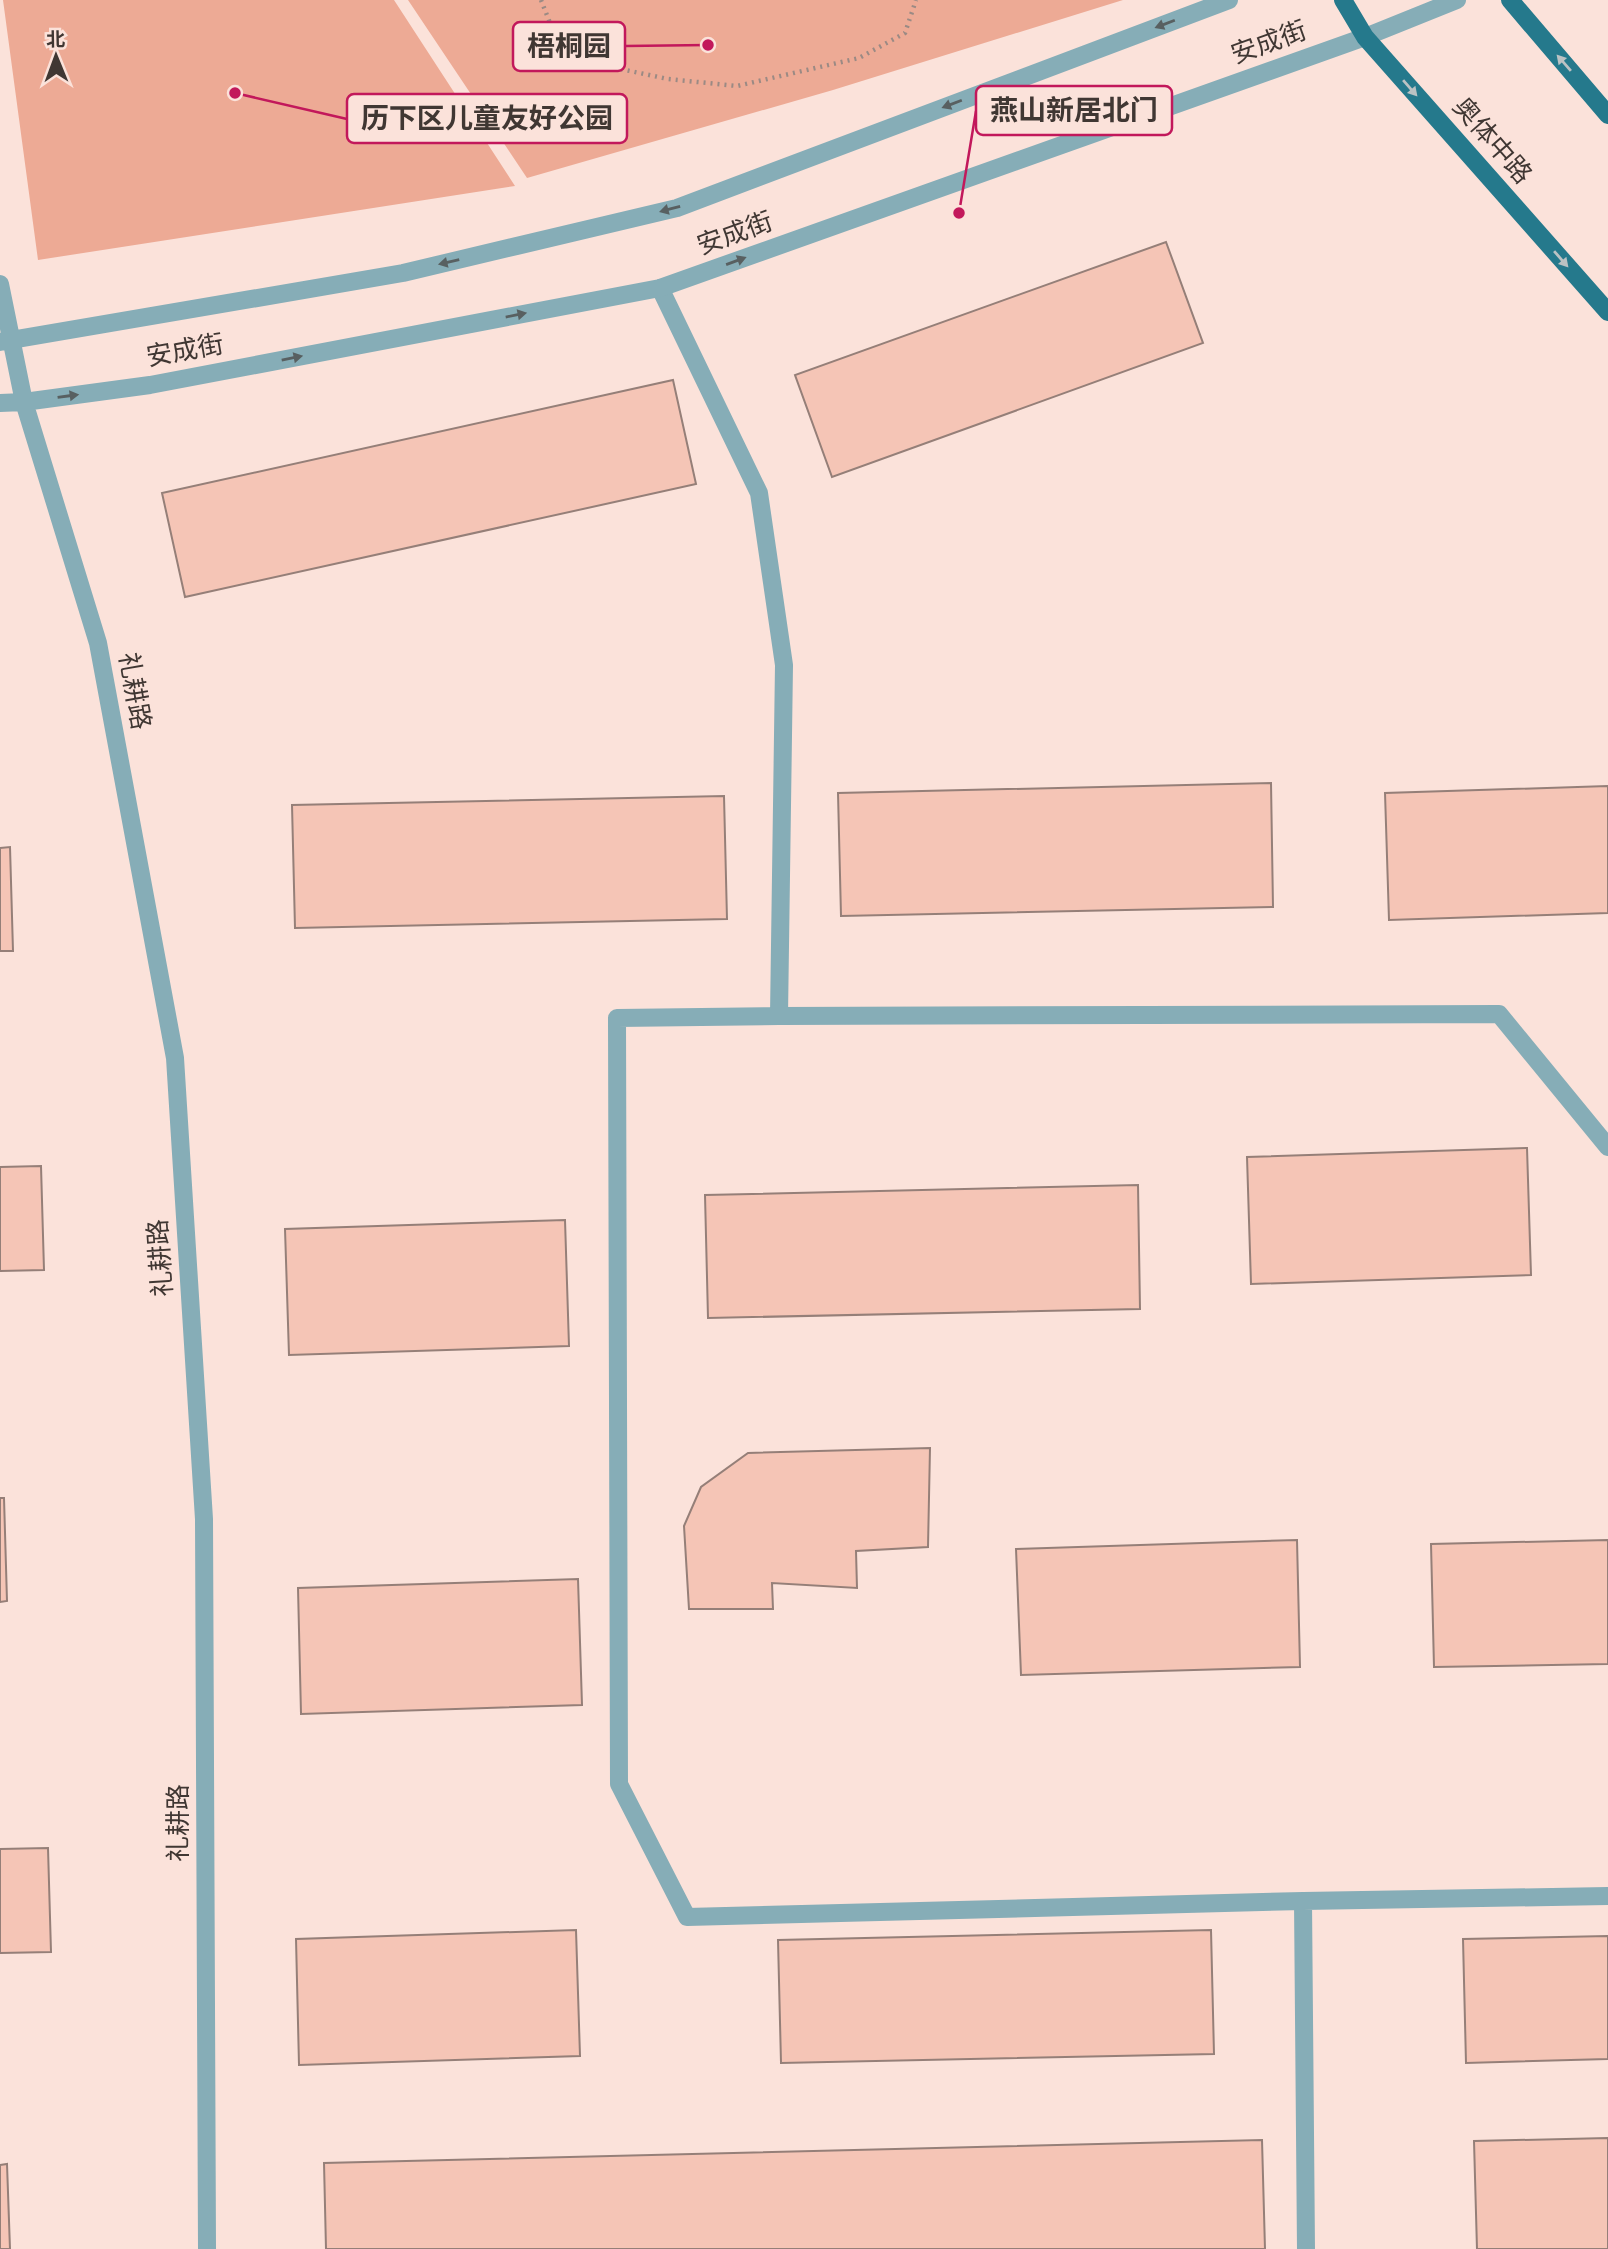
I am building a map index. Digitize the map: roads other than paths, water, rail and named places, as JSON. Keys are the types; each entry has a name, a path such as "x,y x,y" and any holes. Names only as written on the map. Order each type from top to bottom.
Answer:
{"main road":[{"name":"奥体中路","path":"1343,0 1365,37 1608,312"},
{"path":"1510,0 1608,114"}],"street":[{"name":"安成街","path":"6,342 403,273 677,208 1229,0"},
{"name":"安成街","path":"0,402 24,402 150,385 660,288 1365,37 1457,0"},
{"name":"礼耕路","path":"0,284 6,342 98,643 175,1058 204,1519 207,2249"},
{"path":"660,288 759,493 784,666 779,1016"},
{"path":"1608,1147 1499,1014 617,1018 619,1784 687,1917 1608,1896"},
{"path":"1303,1901 1306,2249"}],"place":[{"name":"梧桐园","path":"708,45"},
{"name":"历下区儿童友好公园","path":"235,93"},
{"name":"燕山新居北门","path":"959,213"}]}
